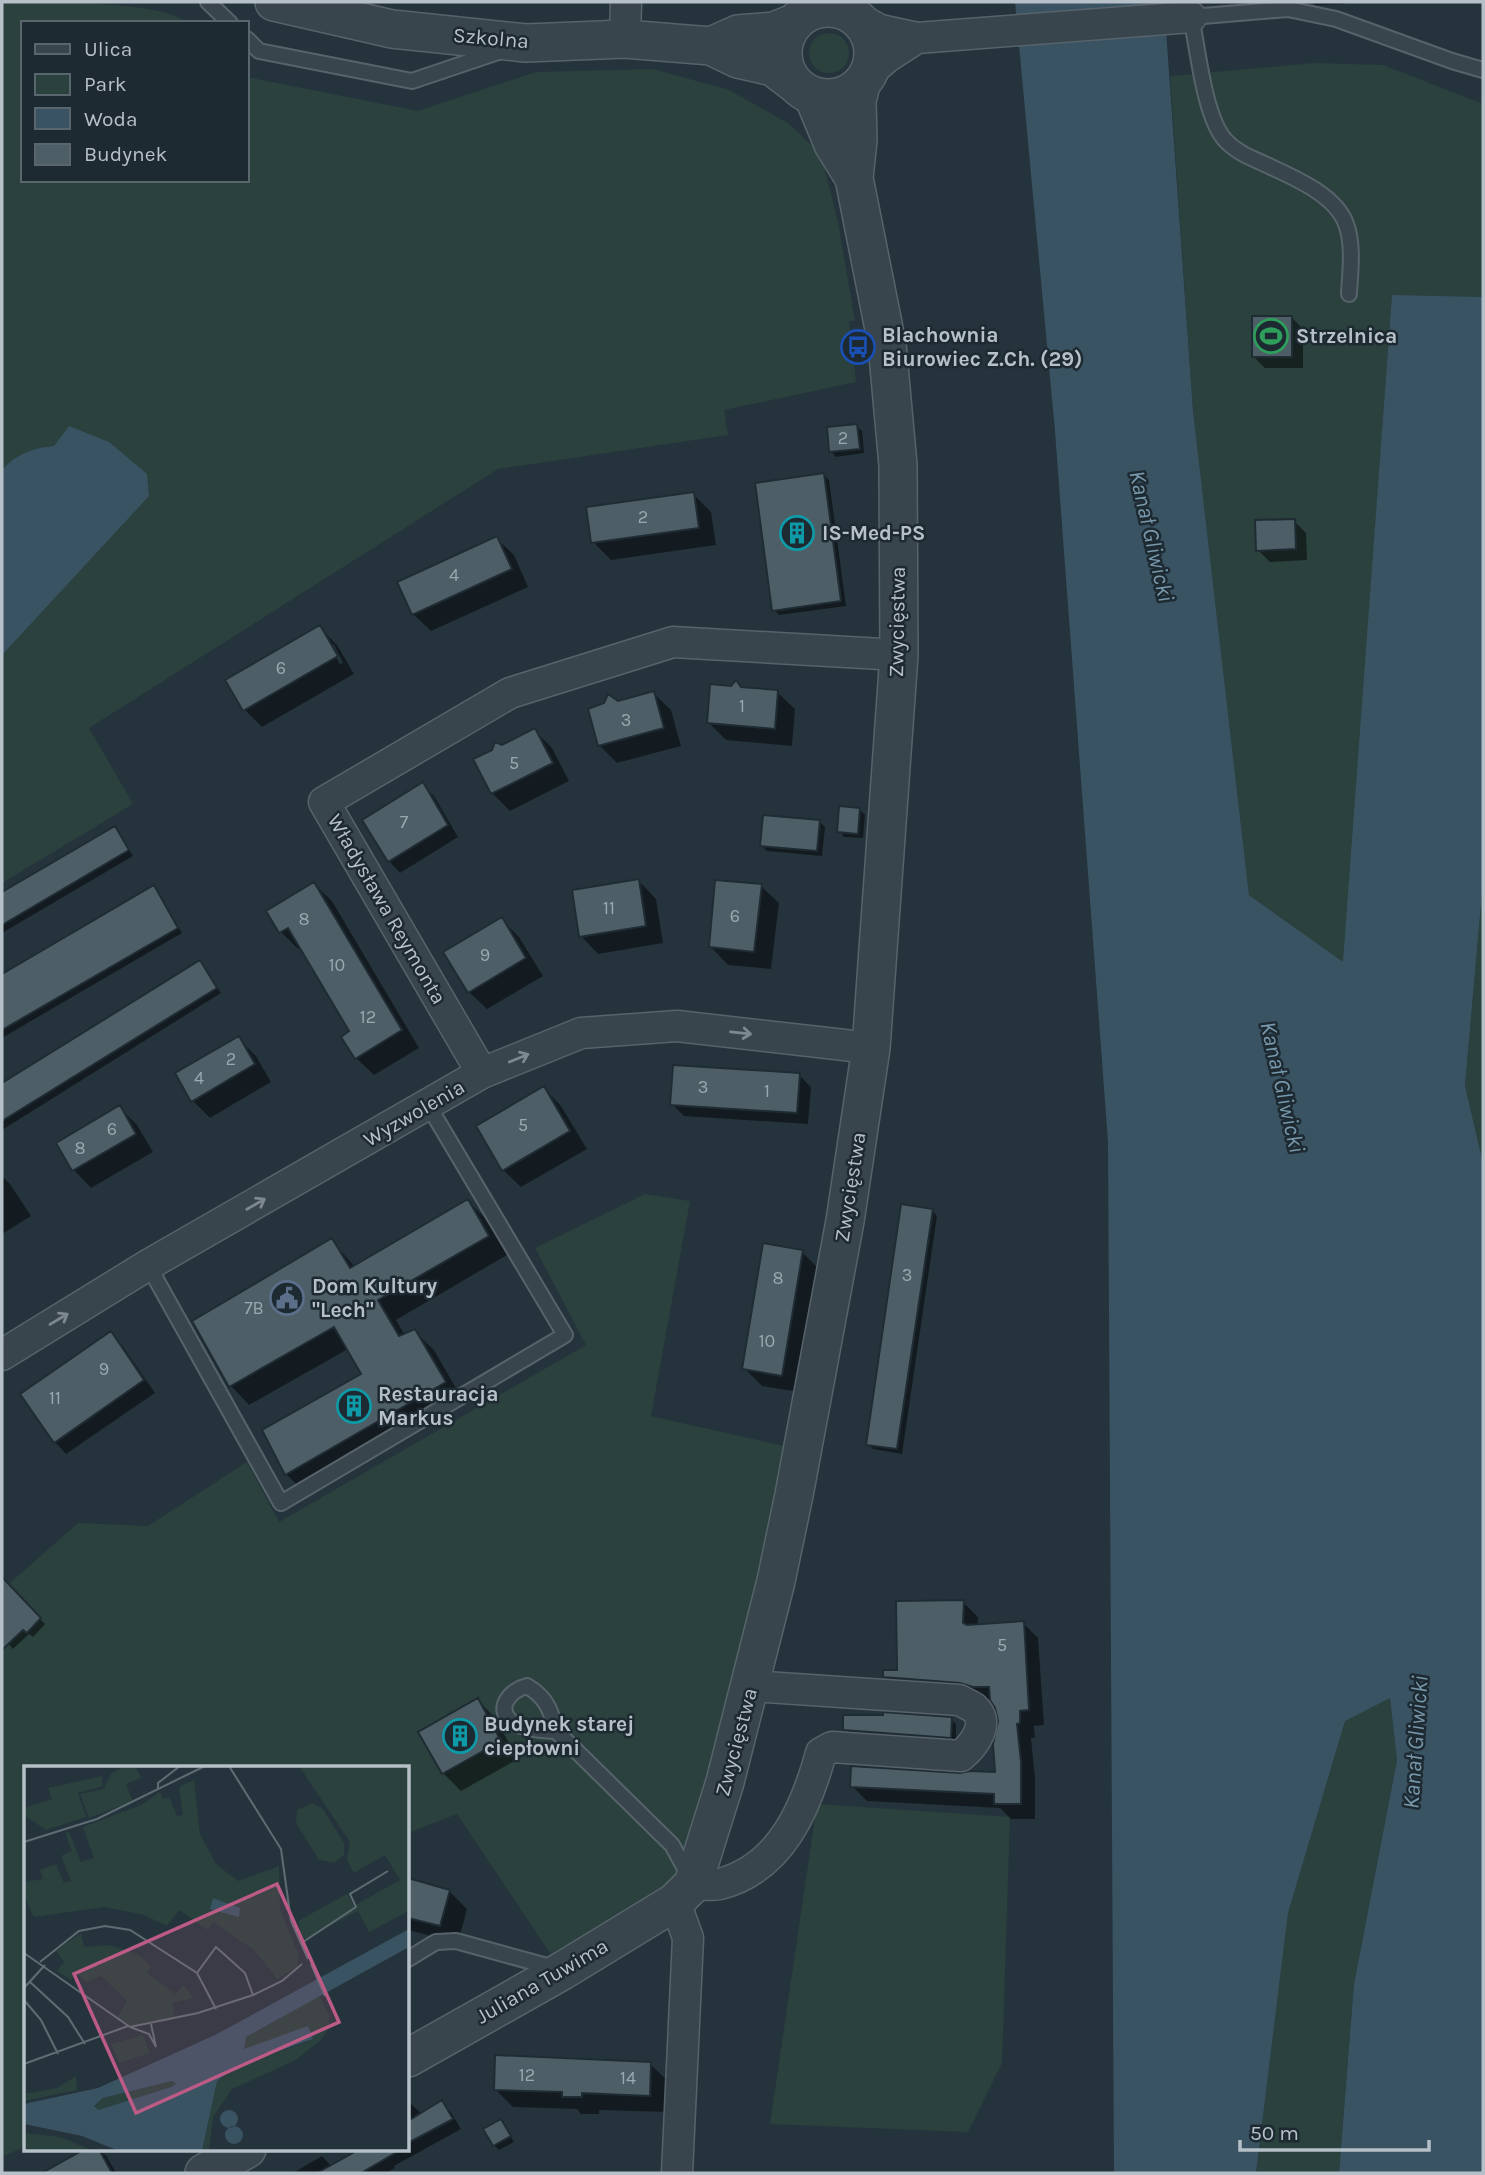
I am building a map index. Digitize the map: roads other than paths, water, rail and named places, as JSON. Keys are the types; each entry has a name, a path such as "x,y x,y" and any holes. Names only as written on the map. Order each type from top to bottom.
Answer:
{"street":[{"name":"Szkolna","path":"274,2 392,29 526,43 625,39 711,46 738,59 773,67 804,89"},
{"path":"625,39 626,2"},
{"path":"917,38 886,58 851,93 839,98 804,89 787,71 783,59 784,45 794,23 816,9 849,9 880,30 917,38 1187,17"},
{"path":"849,9 866,28 873,42 874,57 866,78"},
{"name":"Szkolna","path":"711,46 738,34 775,31 794,23"},
{"name":"Zwycięstwa","path":"684,1893 725,1782 751,1686 794,1495 845,1221 871,1048 899,655 898,465 887,344 854,178 858,140 857,101 866,78"},
{"name":"Zwycięstwa","path":"804,89 854,178"},
{"name":"Władysława Reymonta","path":"482,1073 324,802 510,693 673,642 899,655"},
{"name":"Wyzwolenia","path":"2,1355 148,1265 482,1073 581,1033 677,1026 871,1048"},
{"path":"677,2173 688,1938 684,1893 719,1885 760,1865 790,1830 808,1797 821,1753 832,1747 961,1756 972,1747 979,1735 980,1718 974,1708 959,1700 751,1686"},
{"name":"Juliana Tuwima","path":"410,2057 562,1971 684,1893"},
{"path":"204,2173 245,2150"}],"lane":[{"path":"208,2 228,21"},
{"path":"1349,294 1350,254 1347,225 1336,207 1312,189 1240,153 1224,139 1210,109 1187,17 1288,9 1336,19 1483,70"},
{"path":"248,40 259,51 412,81 526,43"},
{"path":"148,1265 281,1503 565,1335 428,1105"},
{"path":"556,1731 671,1845 684,1893"},
{"path":"410,1958 436,1942 456,1941 562,1971"}],"water":[{"name":"Kanał Gliwicki","path":"1015,2 1164,2 1193,411 1249,895 1343,962 1392,295 1483,297 1483,881 1465,1086 1483,1163 1483,2173 1339,2173 1354,1984 1397,1760 1390,1698 1345,1721 1288,1913 1256,2173 1114,2173 1108,1141 1055,431"},
{"path":"69,426 109,442 147,474 149,496 2,655 2,470 25,453 54,446"}],"place":[{"name":"Strzelnica","path":"1271,336"},
{"name":"Blachownia Biurowiec Z.Ch. (29)","path":"858,347"},
{"name":"IS-Med-PS","path":"797,533"},
{"name":"Dom Kultury \"Lech\"","path":"287,1298"},
{"name":"Restauracja Markus","path":"354,1406"},
{"name":"Budynek starej ciepłowni","path":"460,1736"}]}
